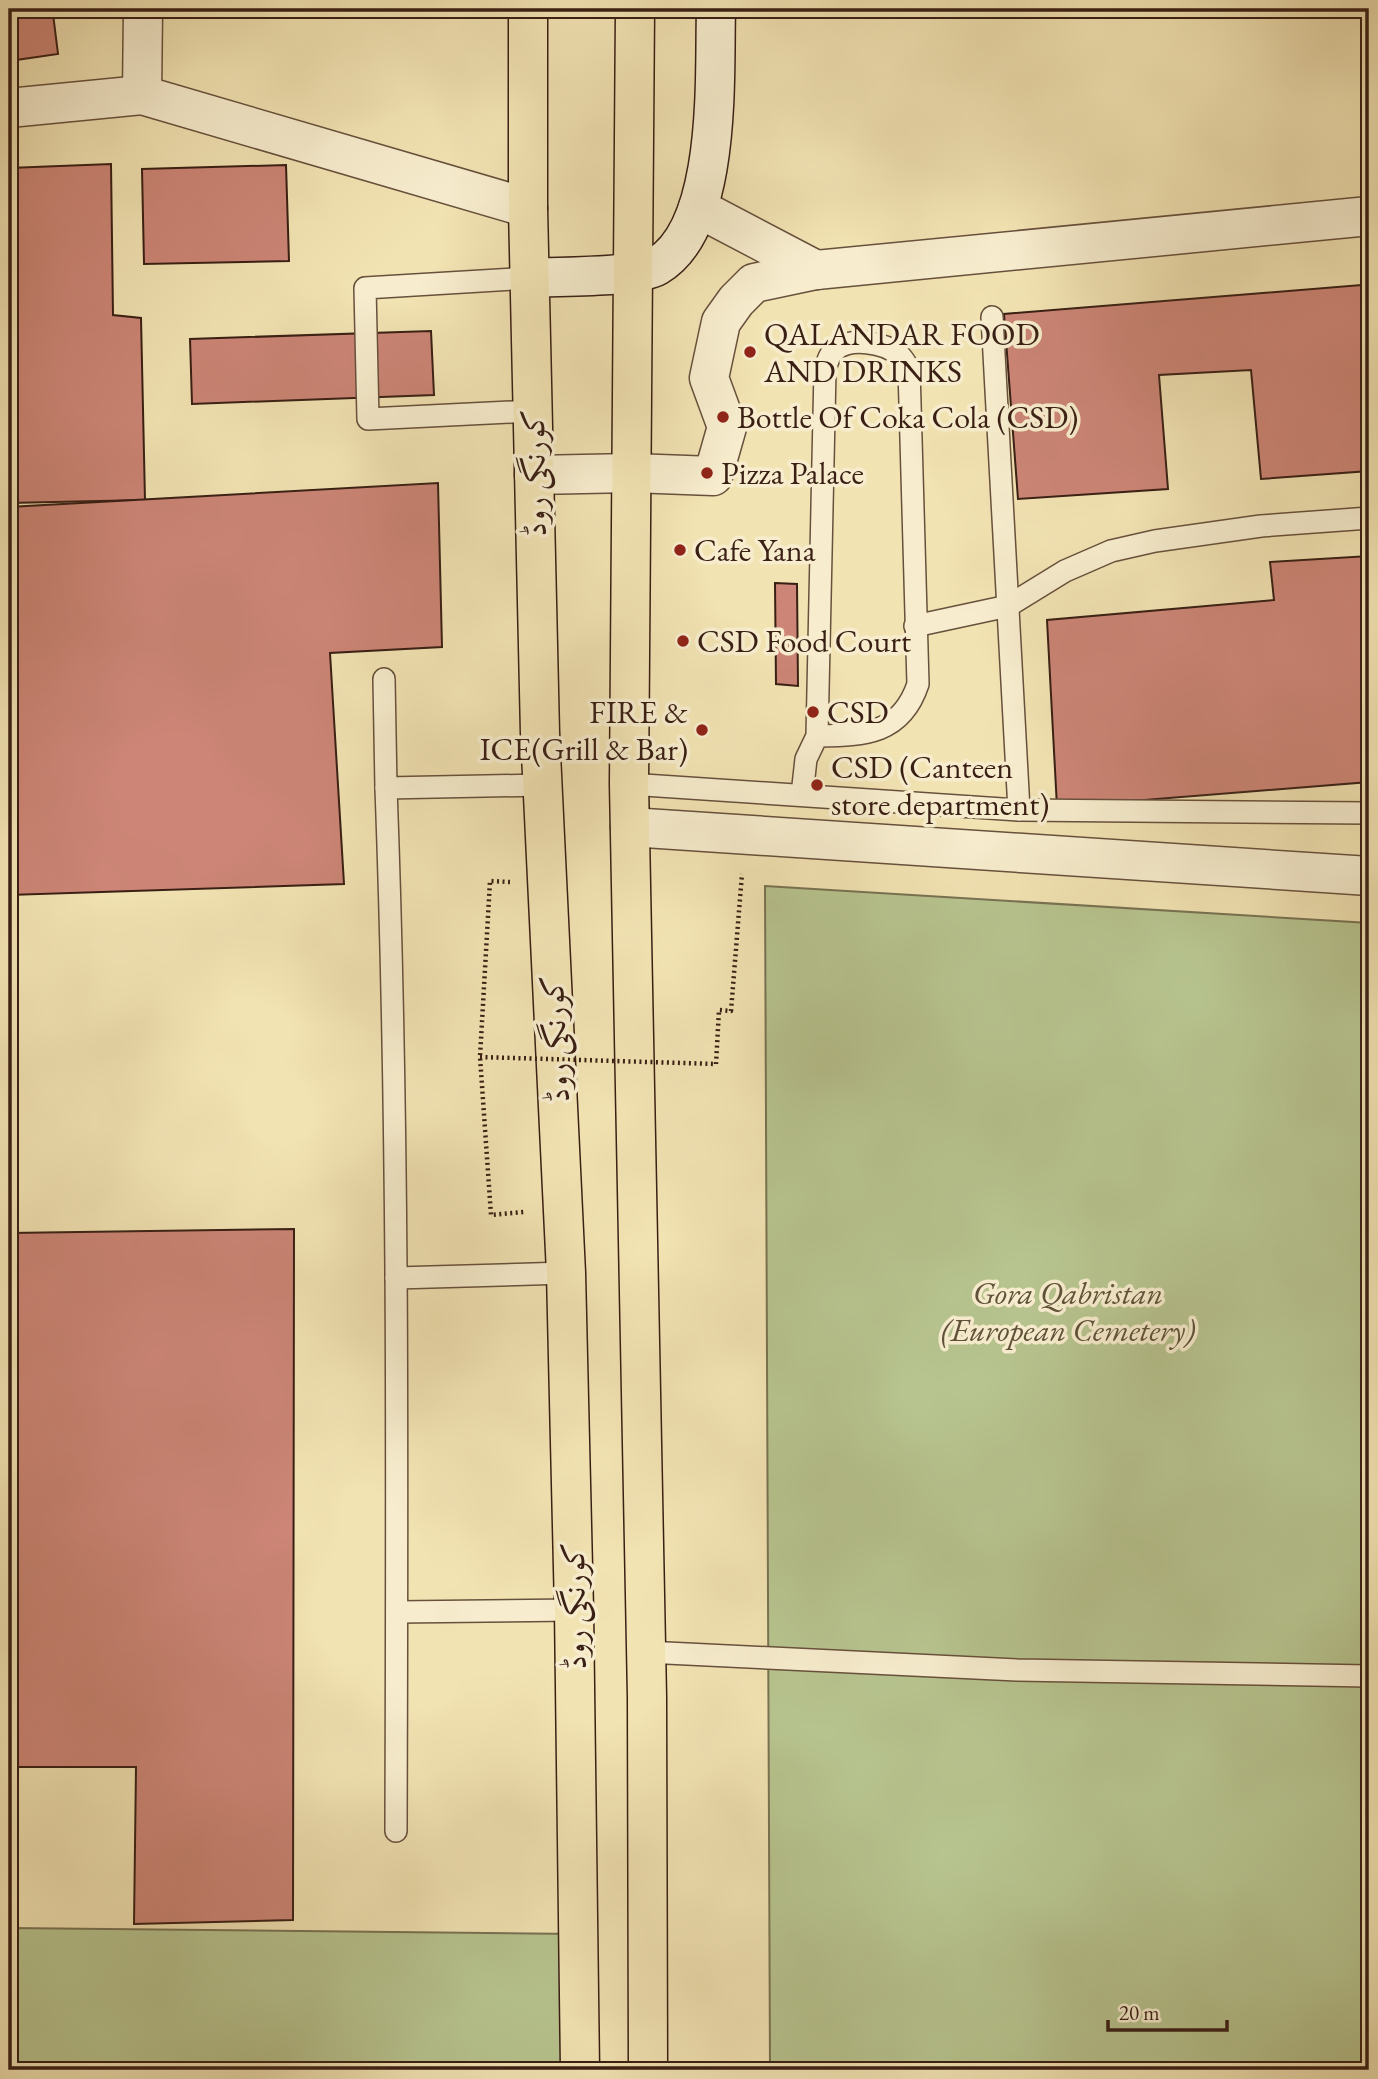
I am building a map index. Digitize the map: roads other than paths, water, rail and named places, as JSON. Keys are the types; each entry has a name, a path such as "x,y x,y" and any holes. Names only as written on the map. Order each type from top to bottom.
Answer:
{"main road":[{"name":"کورنگی روڈ","path":"528,9 532,411 542,785 566,1273 580,2070"},
{"path":"635,9 629,784 646,1653 648,2070"}],"street":[{"path":"142,94 143,9"},
{"path":"530,278 634,272 657,266 677,246 698,208 710,161 716,9"},
{"path":"9,108 142,94 528,208"},
{"path":"698,208 816,270"},
{"path":"534,475 632,473 713,476 727,427 709,378 721,322 736,301 754,284 816,270 1369,216"},
{"path":"630,827 1369,876"}],"lane":[{"path":"530,278 365,288 368,419 532,411"},
{"path":"992,317 1019,810"},
{"path":"802,795 806,759 817,736 825,370 832,351 843,345 862,342 885,347 900,355 909,369 918,684 912,703 901,717 884,727 859,735 817,736"},
{"path":"915,626 1008,606 1065,571 1111,551 1155,541 1261,526 1369,518"},
{"path":"384,678 391,916 396,1278 396,1831"},
{"path":"629,784 1019,810 1369,813"},
{"path":"386,788 542,785"},
{"path":"396,1278 566,1273"},
{"path":"397,1612 574,1610"},
{"path":"646,1653 1017,1671 1369,1676"}],"place":[{"name":"QALANDAR FOOD AND DRINKS","path":"750,352"},
{"name":"Bottle Of Coka Cola (CSD)","path":"723,417"},
{"name":"Pizza Palace","path":"707,473"},
{"name":"Cafe Yana","path":"680,550"},
{"name":"CSD Food Court","path":"683,641"},
{"name":"CSD","path":"813,712"},
{"name":"FIRE & ICE(Grill & Bar)","path":"702,730"},
{"name":"CSD (Canteen store department)","path":"817,785"}],"park label":[{"name":"Gora Qabristan (European Cemetery)","path":"1068,1312"}]}
